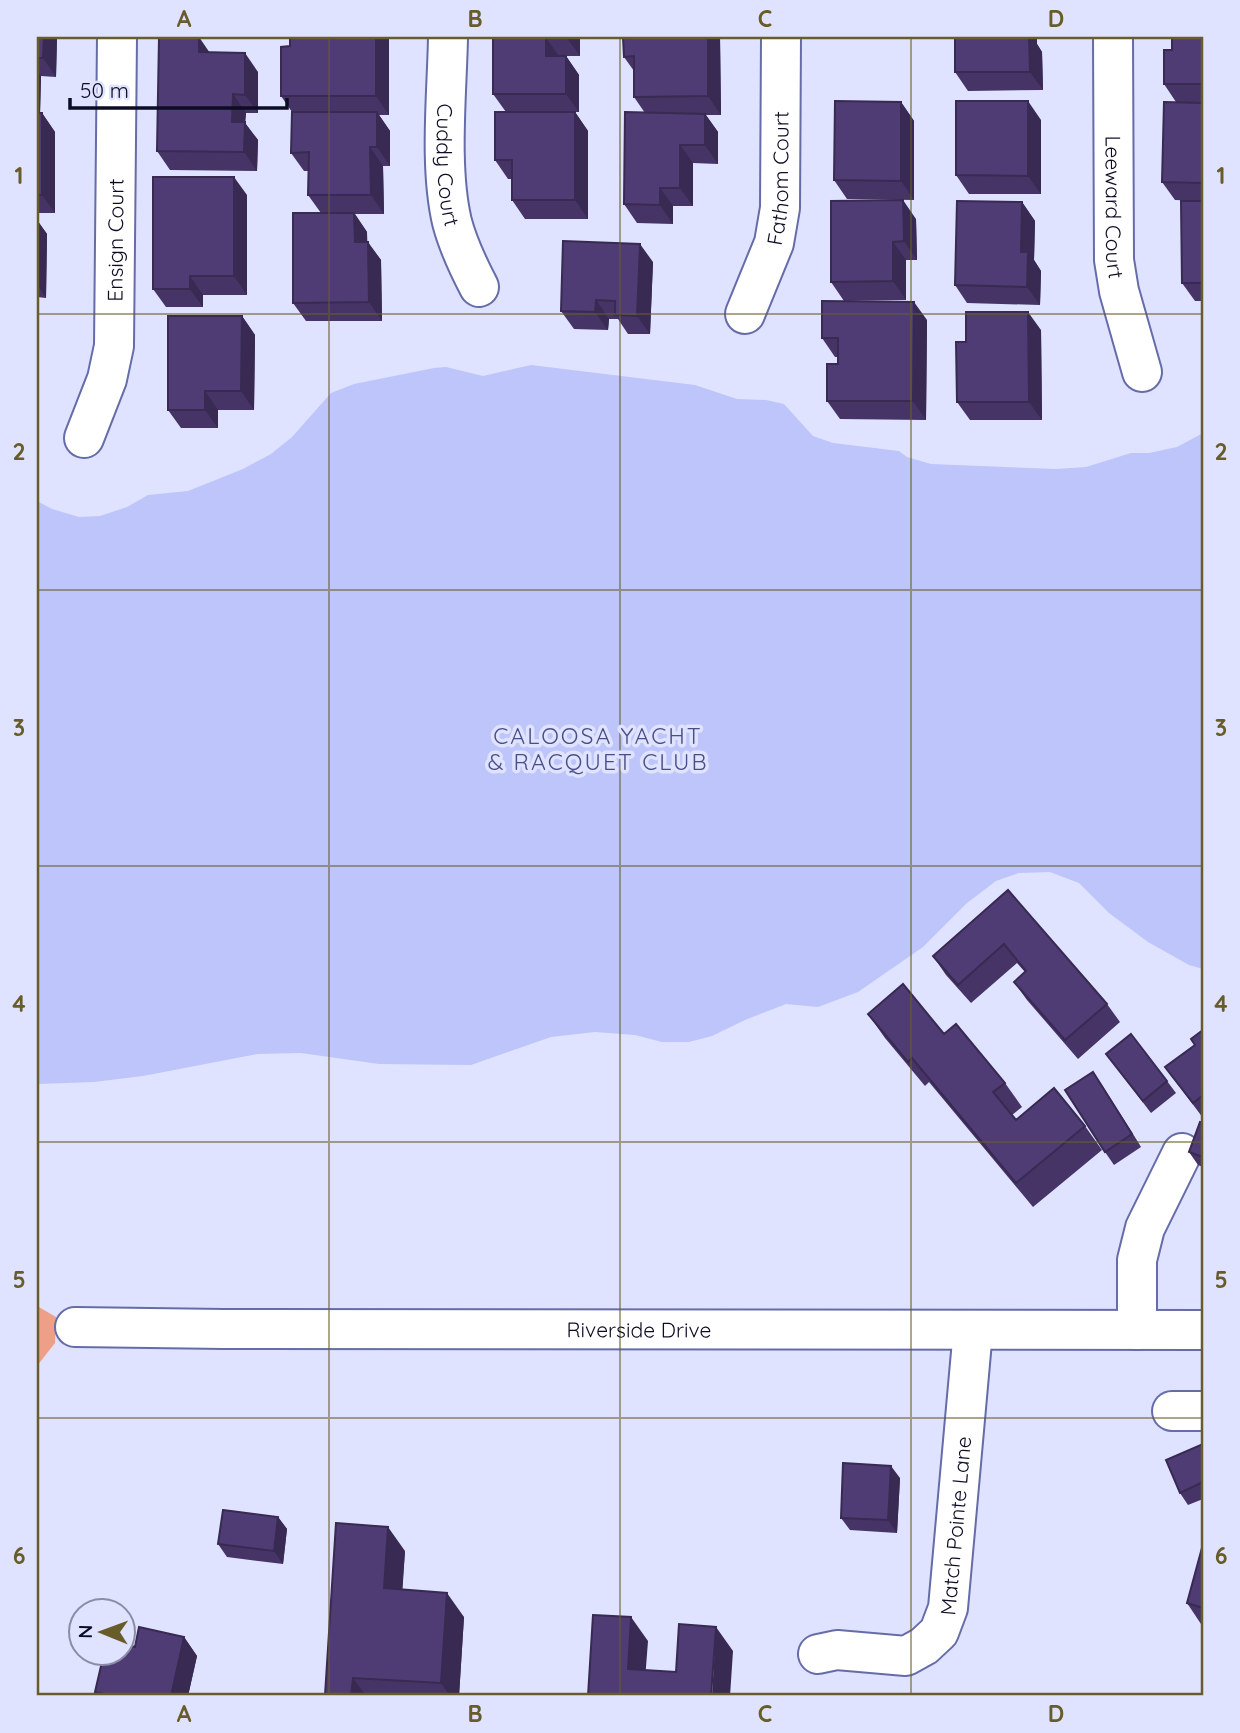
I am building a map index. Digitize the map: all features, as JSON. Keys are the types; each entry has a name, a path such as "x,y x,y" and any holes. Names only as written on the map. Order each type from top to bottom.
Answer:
{"street":[{"name":"Ensign Court","path":"84,438 107,379 114,345 117,37"},
{"name":"Cuddy Court","path":"448,37 446,149 451,219 459,245 479,287"},
{"name":"Fathom Court","path":"745,314 774,243 780,208 781,37"},
{"name":"Leeward Court","path":"1113,37 1114,260 1119,291 1142,372"},
{"path":"1137,1330 1137,1260 1145,1228 1182,1153"},
{"name":"Riverside Drive","path":"75,1327 1203,1330"},
{"name":"Match Pointe Lane","path":"818,1654 836,1650 906,1656 924,1646 939,1632 948,1608 973,1330"}],"shaded area":[{"path":"37,1306 56,1317 55,1343 37,1366"}],"water":[{"path":"531,365 695,385 737,399 784,404 813,436 833,443 899,451 907,457 931,464 1056,469 1086,467 1131,453 1149,453 1177,447 1203,433 1203,969 1189,965 1148,942 1109,913 1079,883 1050,872 1019,873 996,881 967,903 923,947 858,992 818,1007 786,1004 712,1036 689,1042 662,1042 635,1035 595,1032 551,1037 471,1065 379,1064 301,1053 257,1054 143,1076 94,1082 37,1084 37,501 52,509 79,517 100,516 127,507 148,495 188,491 243,469 271,454 292,437 331,393 354,384 434,368 446,367 483,376"}],"building":[{"path":"37,37 44,37 43,58 37,58"},
{"path":"159,37 199,37 199,52 245,53 245,95 233,94 232,122 245,122 244,152 157,151"},
{"path":"290,37 376,37 376,96 281,96 281,47 290,46"},
{"path":"493,37 567,37 546,38 546,56 566,56 566,94 493,94"},
{"path":"623,37 708,37 708,96 634,97 634,56 624,57"},
{"path":"955,37 1029,37 1030,72 955,72"},
{"path":"1172,37 1203,37 1203,84 1164,84 1164,50 1172,50"},
{"path":"835,101 901,102 901,181 834,180"},
{"path":"956,101 1028,101 1028,176 956,175"},
{"path":"1164,102 1203,103 1203,183 1162,182"},
{"path":"292,112 377,112 377,147 370,147 371,195 308,195 309,152 291,153"},
{"path":"495,112 575,112 575,200 512,200 512,160 495,160"},
{"path":"625,112 705,114 705,145 680,145 680,188 660,188 660,205 624,204"},
{"path":"37,113 42,113 42,195 37,195"},
{"path":"153,177 234,177 234,276 190,276 190,289 153,289"},
{"path":"903,200 904,241 893,242 893,281 831,282 831,201"},
{"path":"957,201 1022,202 1021,252 1028,252 1027,287 955,285"},
{"path":"1181,201 1203,201 1203,283 1182,283"},
{"path":"293,213 354,213 355,242 368,242 369,302 293,303"},
{"path":"563,241 640,244 637,316 615,315 615,301 596,300 595,312 561,311"},
{"path":"822,301 914,302 913,401 827,401 827,364 838,364 838,338 822,338"},
{"path":"966,312 1028,312 1029,402 957,402 956,342 966,342"},
{"path":"168,316 242,316 241,391 205,391 205,410 168,410"},
{"path":"1008,890 1107,1004 1065,1040 1014,982 1026,971 1004,944 958,985 933,956"},
{"path":"903,984 944,1034 956,1024 1005,1083 993,1092 1016,1120 1054,1088 1085,1126 1016,1183 912,1058 908,1062 868,1014"},
{"path":"1203,1030 1203,1095 1193,1103 1165,1067 1195,1045 1191,1039"},
{"path":"1131,1034 1167,1081 1143,1101 1106,1054"},
{"path":"1093,1072 1132,1134 1105,1152 1065,1090"},
{"path":"1200,1122 1203,1123 1203,1157 1189,1152"},
{"path":"1203,1444 1203,1482 1180,1493 1166,1460"},
{"path":"843,1463 891,1466 888,1520 841,1518"},
{"path":"223,1510 278,1517 274,1551 218,1544"},
{"path":"336,1523 388,1527 384,1588 447,1593 441,1683 353,1678 351,1696 325,1695"},
{"path":"1203,1544 1203,1608 1187,1603"},
{"path":"593,1615 631,1617 628,1669 676,1672 679,1624 716,1627 711,1696 588,1696"},
{"path":"139,1627 184,1637 171,1696 114,1696 95,1692 101,1666 136,1666"}],"district":[{"name":"CALOOSA YACHT & RACQUET CLUB","path":"598,748"}]}
